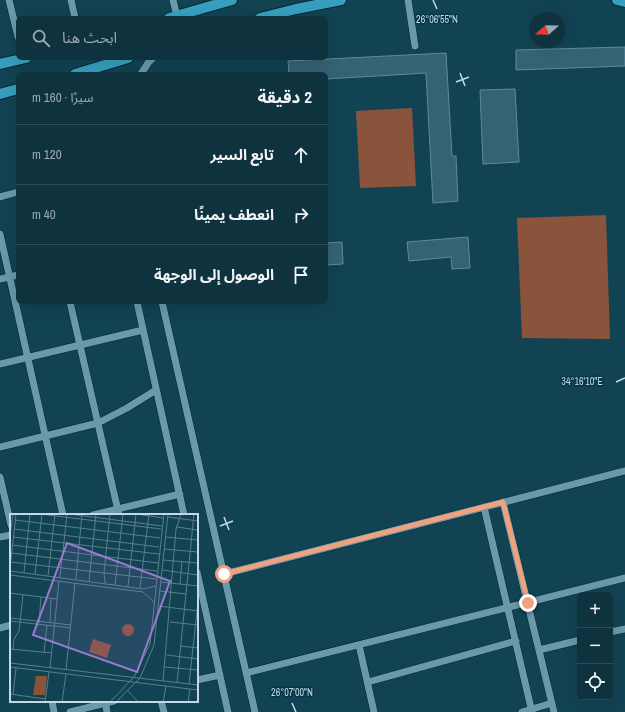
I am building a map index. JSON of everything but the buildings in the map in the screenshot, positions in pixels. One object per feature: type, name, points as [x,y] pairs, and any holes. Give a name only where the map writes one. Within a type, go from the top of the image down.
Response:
[{"type":"main road","points":[[176,16],[232,0]]},
{"type":"main road","points":[[268,16],[341,0]]},
{"type":"main road","points":[[617,0],[625,2]]},
{"type":"main road","points":[[0,64],[16,60]]},
{"type":"main road","points":[[82,72],[121,60]]},
{"type":"main road","points":[[0,94],[16,90]]},
{"type":"street","points":[[9,0],[16,29]]},
{"type":"street","points":[[71,0],[75,16]]},
{"type":"street","points":[[173,0],[173,16]]},
{"type":"street","points":[[408,0],[415,46]]},
{"type":"street","points":[[142,72],[151,60]]},
{"type":"street","points":[[0,197],[16,193]]},
{"type":"street","points":[[0,234],[63,514]]},
{"type":"street","points":[[0,279],[16,276]]},
{"type":"street","points":[[70,304],[118,512]]},
{"type":"street","points":[[137,304],[184,514]]},
{"type":"street","points":[[162,304],[255,712]]},
{"type":"street","points":[[0,364],[143,330]]},
{"type":"street","points":[[0,447],[98,423],[127,408],[156,390]]},
{"type":"street","points":[[224,574],[625,471]]},
{"type":"street","points":[[0,477],[10,521]]},
{"type":"street","points":[[101,514],[118,512],[180,494]]},
{"type":"street","points":[[503,502],[554,712]]},
{"type":"street","points":[[484,507],[532,711]]},
{"type":"street","points":[[0,537],[10,535]]},
{"type":"street","points":[[246,673],[625,578]]},
{"type":"street","points":[[198,580],[228,712]]},
{"type":"street","points":[[0,628],[10,625]]},
{"type":"street","points":[[613,631],[625,629]]},
{"type":"street","points":[[539,650],[577,641]]},
{"type":"street","points":[[368,682],[516,642]]},
{"type":"street","points":[[359,645],[374,712]]},
{"type":"street","points":[[198,680],[220,675]]},
{"type":"street","points":[[52,702],[54,712]]},
{"type":"street","points":[[70,712],[105,702],[107,712]]},
{"type":"street","points":[[162,702],[164,712]]},
{"type":"street","points":[[522,712],[532,711],[552,704]]},
{"type":"shaded area","points":[[412,108],[416,186],[360,188],[356,111]]},
{"type":"shaded area","points":[[606,215],[610,339],[522,338],[517,218]]},
{"type":"route","points":[[224,574],[503,502],[528,603]]}]
